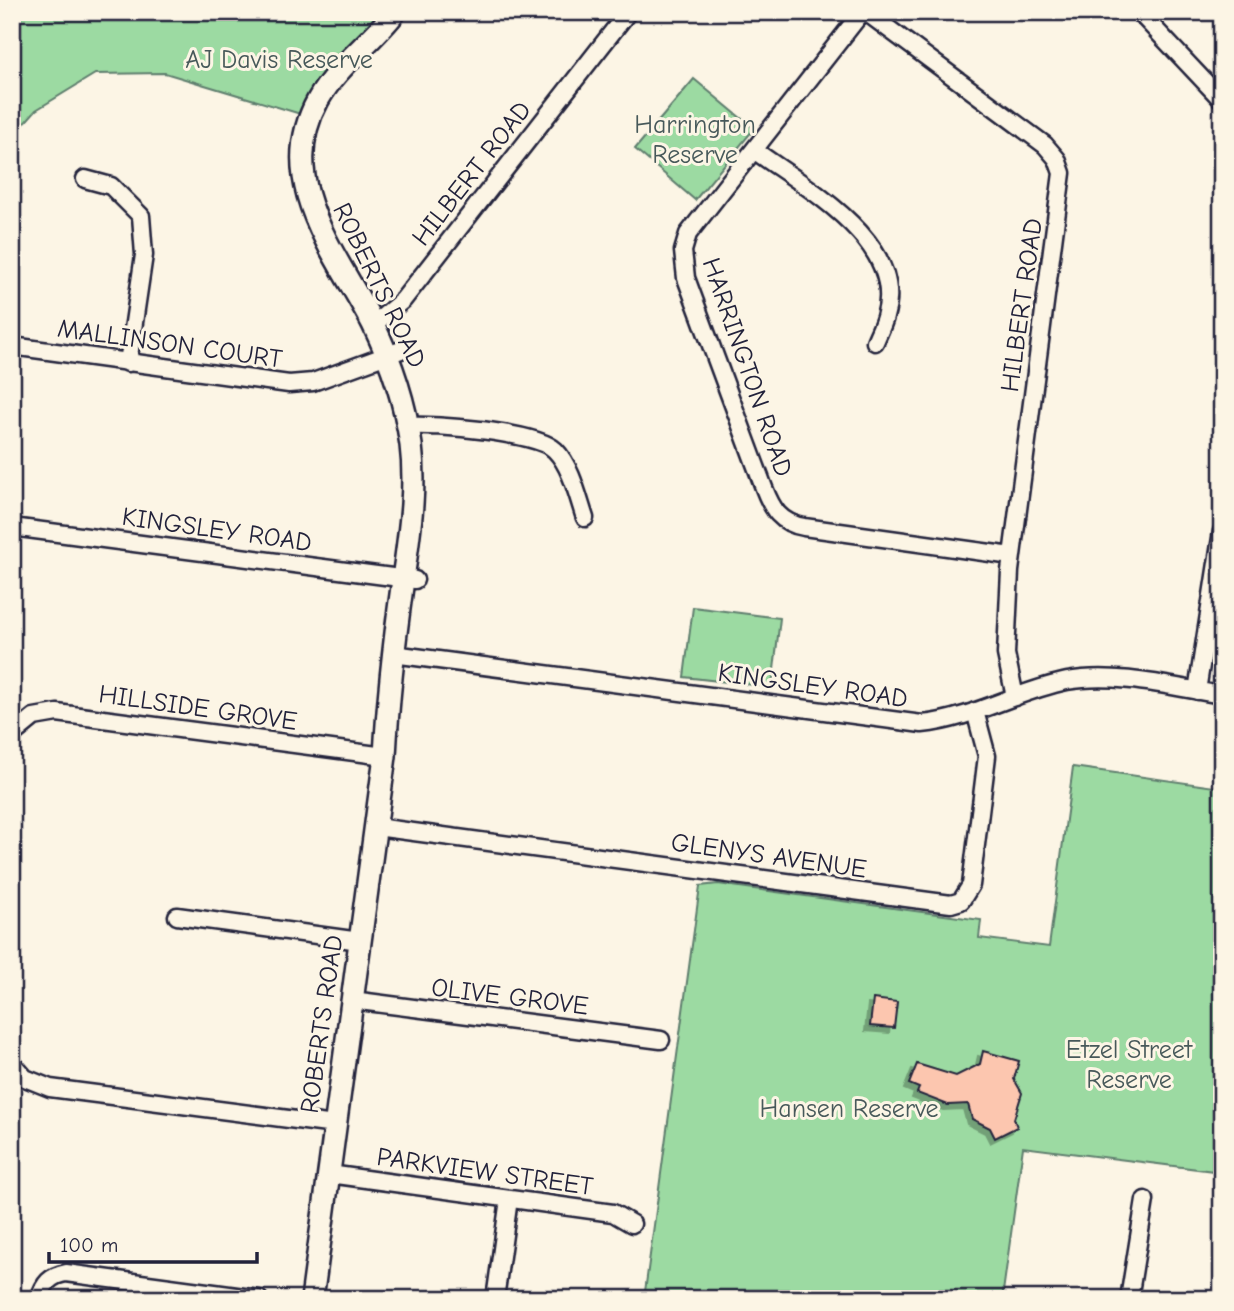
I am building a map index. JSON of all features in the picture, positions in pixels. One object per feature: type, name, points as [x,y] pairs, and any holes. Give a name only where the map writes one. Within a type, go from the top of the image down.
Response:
[{"type":"street","name":"ROBERTS ROAD","points":[[312,1299],[409,579],[415,425],[399,386],[394,352],[379,322],[313,215],[302,179],[301,156],[307,125],[320,97],[356,52],[380,31],[394,12]]},
{"type":"street","name":"HILBERT ROAD","points":[[379,322],[403,300],[628,12]]},
{"type":"street","name":"HILBERT ROAD","points":[[864,12],[1045,145],[1057,159],[1062,173],[1012,556],[1006,654],[1015,697]]},
{"type":"street","name":"HARRINGTON ROAD","points":[[864,12],[688,234],[683,261],[771,506],[785,521],[804,527],[1012,556]]},
{"type":"street","points":[[1139,12],[1222,100]]},
{"type":"street","points":[[754,150],[849,221],[880,258],[888,299],[886,317],[874,342]]},
{"type":"street","points":[[85,179],[111,186],[141,216],[144,255],[128,363]]},
{"type":"street","name":"MALLINSON COURT","points":[[12,346],[289,384],[313,382],[394,352]]},
{"type":"street","points":[[415,425],[527,437],[545,443],[563,461],[585,518]]},
{"type":"street","name":"KINGSLEY ROAD","points":[[12,527],[409,579]]},
{"type":"street","points":[[1197,691],[1222,531]]},
{"type":"street","name":"KINGSLEY ROAD","points":[[399,655],[922,724],[940,722],[1057,683],[1093,678],[1222,695]]},
{"type":"street","name":"GLENYS AVENUE","points":[[376,827],[951,904],[967,895],[973,872],[987,756],[975,711]]},
{"type":"street","name":"HILLSIDE GROVE","points":[[12,735],[34,717],[57,713],[385,756]]},
{"type":"street","points":[[177,916],[360,941]]},
{"type":"street","name":"OLIVE GROVE","points":[[352,1000],[661,1040]]},
{"type":"street","points":[[12,1063],[25,1078],[41,1086],[335,1125]]},
{"type":"street","name":"PARKVIEW STREET","points":[[329,1174],[613,1213],[632,1224]]},
{"type":"street","points":[[495,1299],[509,1199]]},
{"type":"street","points":[[1129,1299],[1145,1200]]},
{"type":"street","points":[[39,1299],[43,1286],[53,1275],[66,1273],[259,1299]]},
{"type":"green space","name":"AJ Davis Reserve","points":[[12,12],[378,12],[317,90],[304,115],[165,73],[95,74],[36,110],[12,137]]},
{"type":"green space","name":"Harrington Reserve","points":[[694,79],[754,129],[695,200],[635,149]]},
{"type":"green space","points":[[693,607],[780,618],[772,687],[684,677]]},
{"type":"green space","name":"Hansen Reserve","points":[[1073,767],[1222,788],[1222,1172],[1023,1147],[1002,1299],[644,1299],[700,886],[718,884],[981,920],[979,938],[1049,947]]},
{"type":"building","points":[[873,999],[897,1002],[894,1028],[870,1026]]},
{"type":"building","points":[[983,1051],[1019,1061],[1014,1079],[1022,1093],[1014,1119],[1017,1127],[995,1138],[990,1128],[972,1119],[968,1104],[948,1105],[917,1093],[919,1088],[909,1084],[917,1064],[956,1076],[980,1064]]},
{"type":"park label","name":"Etzel Street Reserve","points":[[1129,1064]]}]
